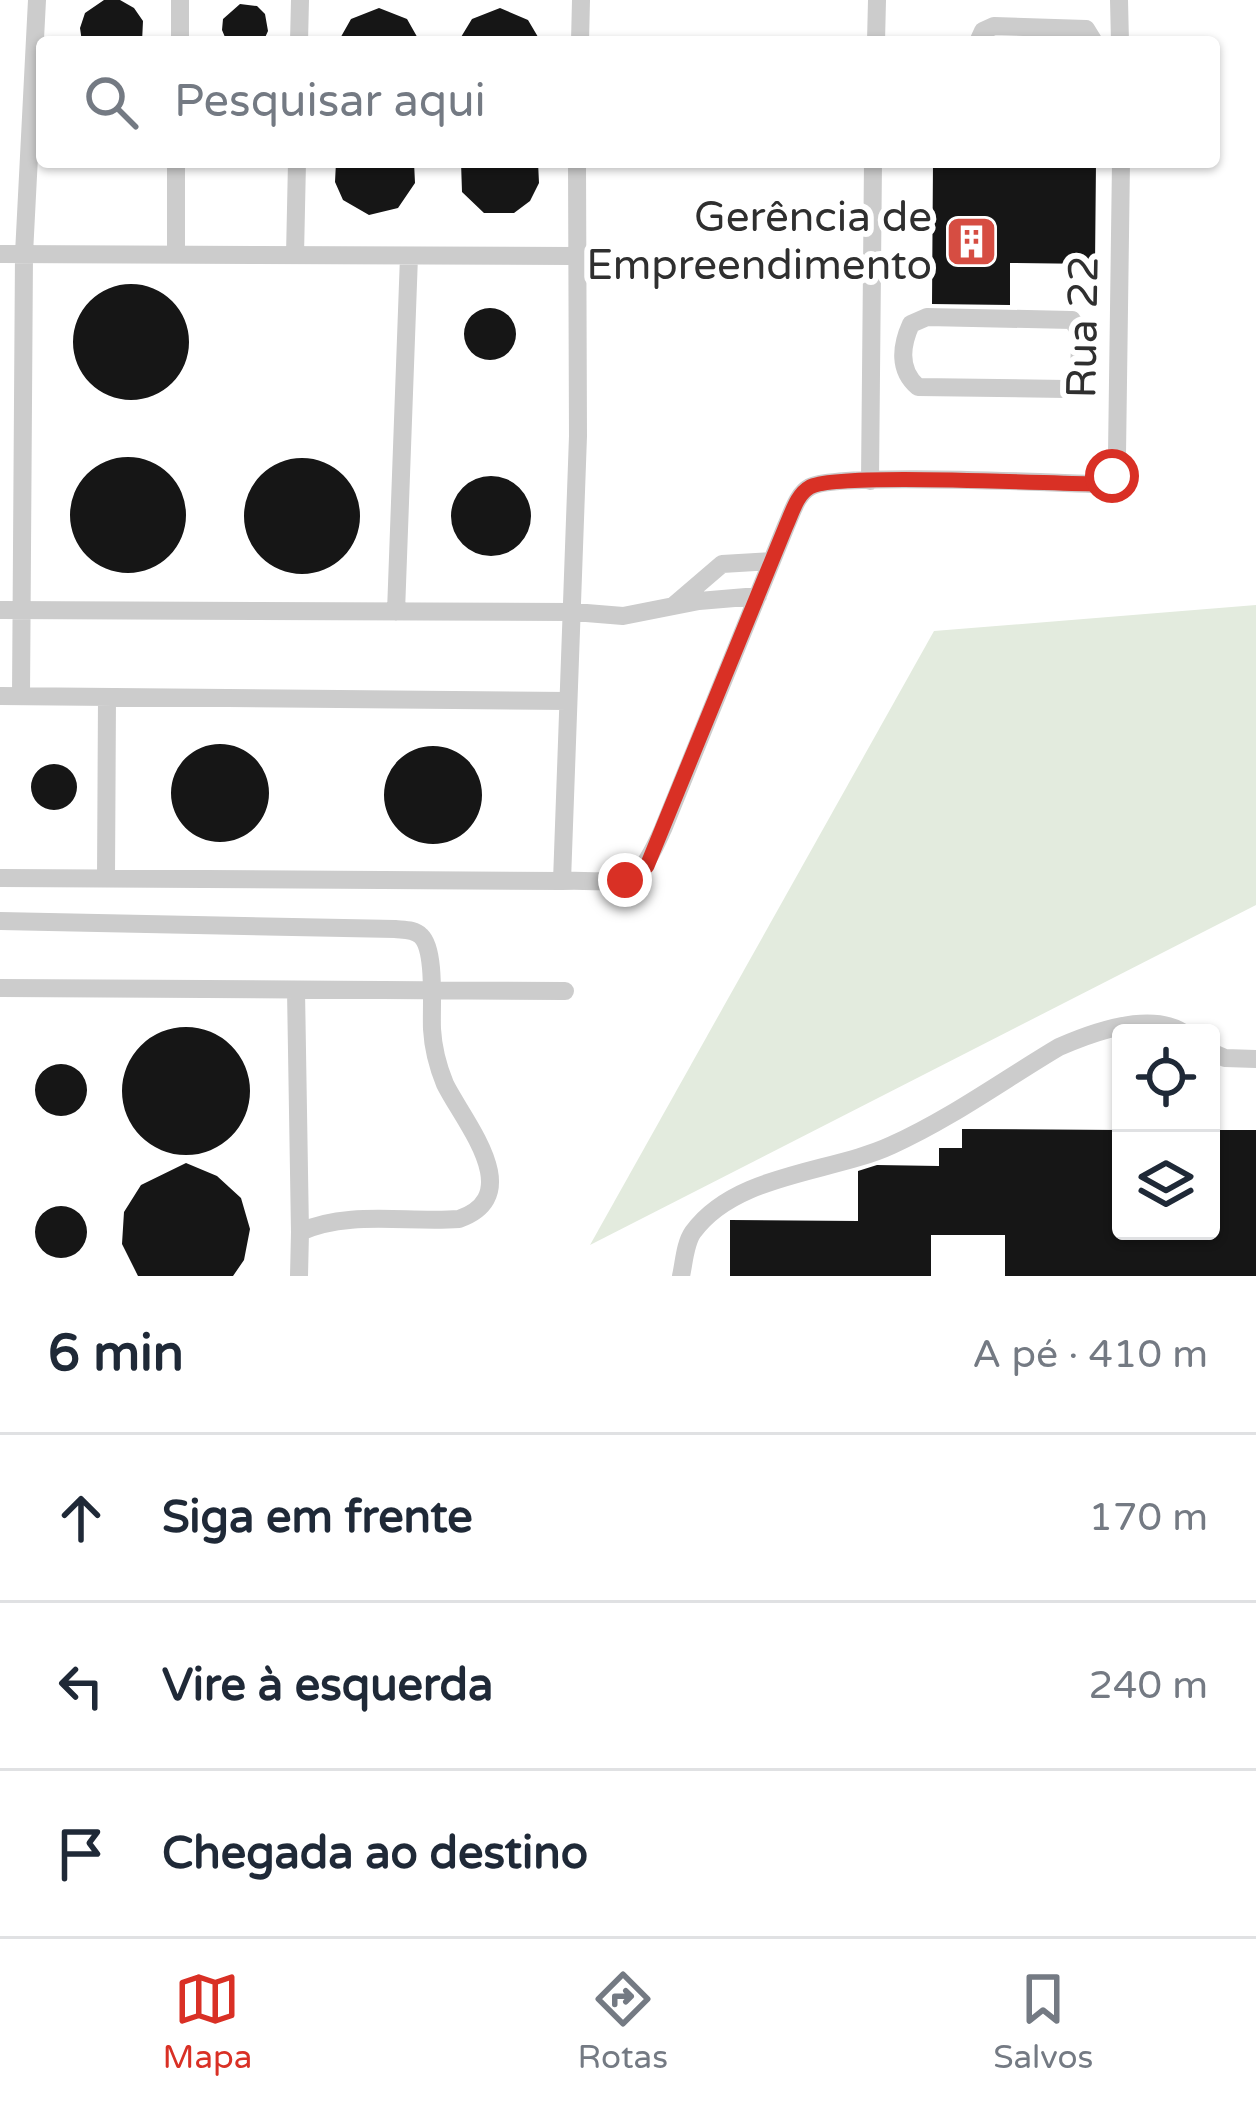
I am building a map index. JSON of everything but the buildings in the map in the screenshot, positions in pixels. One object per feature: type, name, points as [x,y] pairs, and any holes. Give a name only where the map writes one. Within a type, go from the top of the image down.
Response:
[{"type":"lane","points":[[22,696],[24,254],[37,0]]},
{"type":"lane","points":[[180,0],[180,36]]},
{"type":"lane","points":[[299,36],[300,0]]},
{"type":"lane","points":[[580,36],[581,0]]},
{"type":"lane","points":[[876,36],[877,0]]},
{"type":"lane","points":[[1118,0],[1120,36]]},
{"type":"lane","points":[[981,36],[994,26],[1072,26],[1086,29],[1090,36]]},
{"type":"lane","points":[[176,168],[176,254]]},
{"type":"lane","points":[[295,254],[297,168]]},
{"type":"lane","points":[[562,881],[578,436],[577,168]]},
{"type":"lane","points":[[0,878],[562,881],[625,880],[645,870],[805,491],[818,484],[870,481],[873,168]]},
{"type":"lane","name":"Rua 22","points":[[870,481],[1098,484],[1112,476],[1117,454],[1121,168]]},
{"type":"lane","points":[[0,254],[576,256]]},
{"type":"lane","points":[[396,612],[409,256]]},
{"type":"lane","points":[[927,317],[1062,317],[1076,322],[1082,334],[1079,375],[1076,385],[1066,389],[923,388],[910,380],[901,354],[911,324],[927,317]]},
{"type":"lane","points":[[872,354],[901,354]]},
{"type":"lane","points":[[673,606],[722,564],[772,561]]},
{"type":"lane","points":[[0,610],[623,616],[758,596]]},
{"type":"lane","points":[[0,696],[568,701]]},
{"type":"lane","points":[[106,697],[106,878]]},
{"type":"lane","points":[[0,921],[406,930],[418,934],[428,947],[433,1037],[443,1079],[489,1168],[485,1199],[476,1211],[459,1219],[340,1220],[300,1232]]},
{"type":"lane","points":[[0,988],[565,991]]},
{"type":"lane","points":[[296,990],[299,1276]]},
{"type":"lane","points":[[682,1276],[690,1234],[722,1206],[804,1169],[856,1159],[894,1144],[1059,1047],[1112,1031]]},
{"type":"lane","points":[[1220,1055],[1256,1059]]},
{"type":"shaded area","points":[[1256,605],[1256,905],[590,1245],[934,631]]},
{"type":"place","name":"Gerência de Empreendimento","points":[[971,241]]},
{"type":"route","points":[[625,880],[647,866],[786,526],[805,491],[818,484],[870,481],[1098,484],[1112,476]]}]
